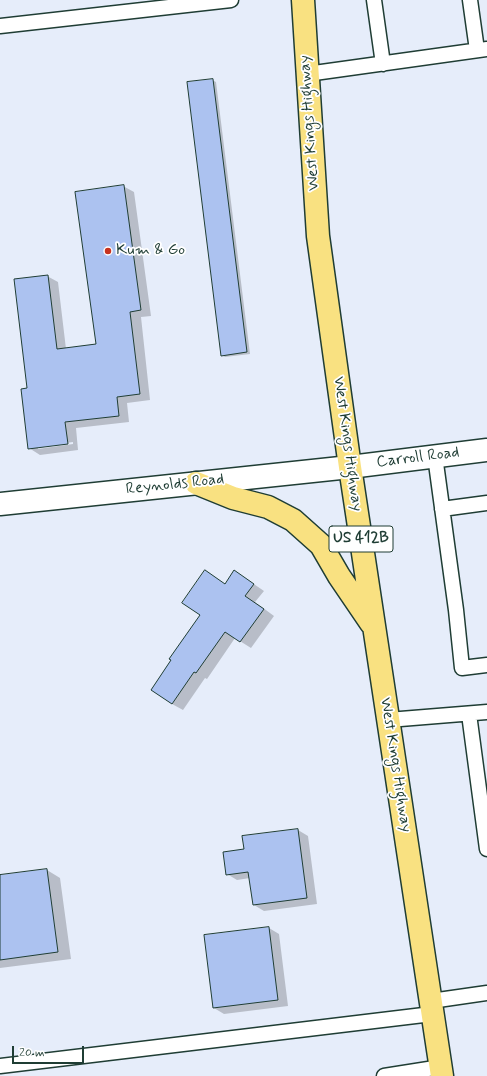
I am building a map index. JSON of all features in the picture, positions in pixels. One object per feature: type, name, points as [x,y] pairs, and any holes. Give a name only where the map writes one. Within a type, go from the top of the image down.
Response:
[{"type":"main road","name":"West Kings Highway","points":[[302,0],[318,236],[350,467],[441,1071]]},
{"type":"main road","points":[[196,483],[233,498],[268,507],[293,520],[321,545],[339,576],[374,628]]},
{"type":"street","name":"Carroll Road","points":[[350,467],[487,450]]},
{"type":"street","name":"Reynolds Road","points":[[0,504],[350,467]]},
{"type":"lane","points":[[0,26],[231,0]]},
{"type":"lane","points":[[374,0],[383,64]]},
{"type":"lane","points":[[307,74],[482,49],[470,0]]},
{"type":"lane","points":[[435,456],[456,610],[462,668],[487,665]]},
{"type":"lane","points":[[442,509],[487,502]]},
{"type":"lane","points":[[388,720],[487,712]]},
{"type":"lane","points":[[469,714],[487,849]]},
{"type":"lane","points":[[0,1066],[431,1007],[487,993]]},
{"type":"lane","points":[[384,1076],[441,1071]]},
{"type":"building","name":"Kum & Go","points":[[213,79],[247,352],[221,356],[187,82]]},
{"type":"building","points":[[124,185],[141,310],[130,312],[140,394],[117,397],[119,416],[65,422],[68,444],[28,449],[21,389],[27,388],[14,279],[48,275],[57,349],[96,344],[75,192]]},
{"type":"building","points":[[205,570],[225,584],[234,570],[254,584],[245,596],[264,609],[240,642],[225,632],[196,673],[194,672],[172,704],[151,690],[171,660],[169,659],[200,615],[182,603]]},
{"type":"building","points":[[298,829],[307,898],[253,905],[248,872],[226,875],[223,852],[244,849],[242,836]]},
{"type":"building","points":[[47,869],[58,952],[0,960],[0,875]]},
{"type":"building","points":[[269,927],[278,1000],[213,1008],[204,935]]},
{"type":"place","name":"Kum & Go","points":[[108,251]]}]
